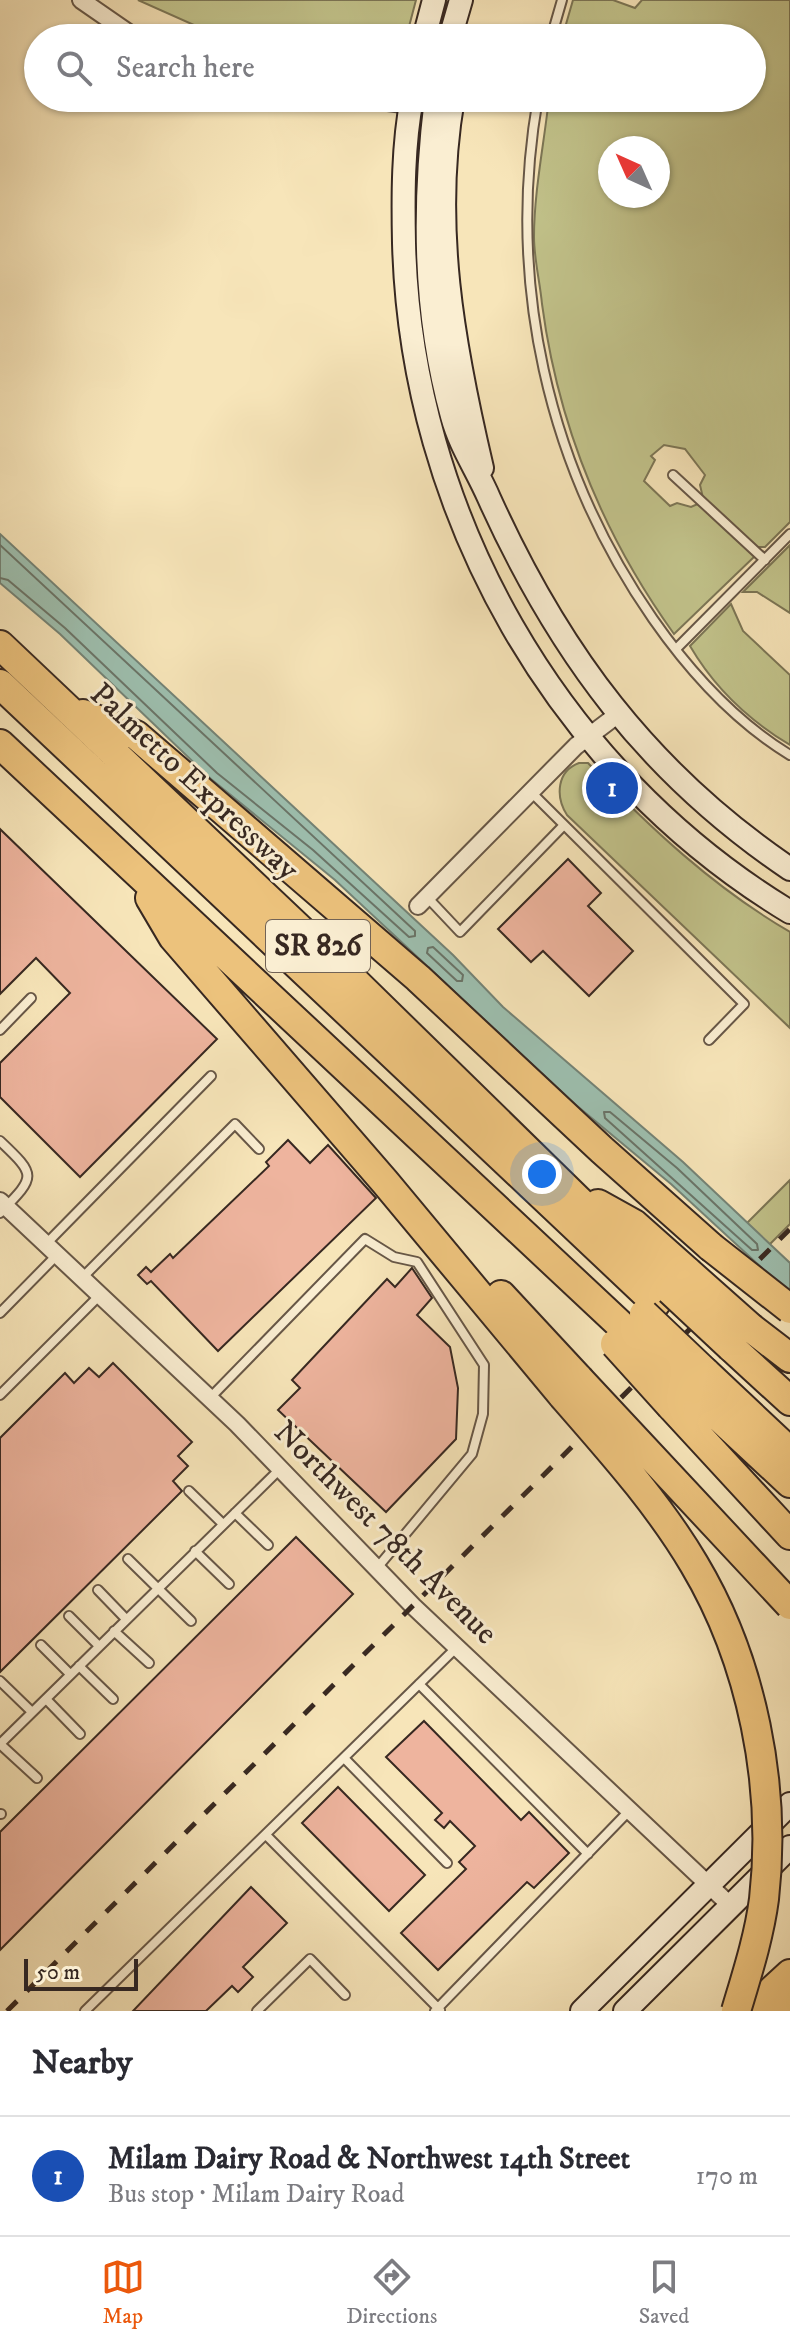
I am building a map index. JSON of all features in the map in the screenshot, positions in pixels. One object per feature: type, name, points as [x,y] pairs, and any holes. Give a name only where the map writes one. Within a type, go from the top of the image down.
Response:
[{"type":"highway","name":"Palmetto Expressway","points":[[0,645],[566,1186],[650,1309],[711,1367],[790,1483]]},
{"type":"highway","points":[[0,684],[711,1367],[790,1452]]},
{"type":"highway","points":[[0,707],[650,1309]]},
{"type":"highway","points":[[67,708],[136,735],[418,978],[711,1247],[790,1309]]},
{"type":"highway","name":"SR 826","points":[[0,744],[600,1305],[650,1309]]},
{"type":"highway","points":[[135,871],[173,937],[385,1182],[469,1260],[571,1387],[695,1564],[722,1620],[742,1676],[765,1782],[768,1840],[763,1901],[752,1960],[736,2011]]},
{"type":"highway","points":[[711,1367],[790,1358]]},
{"type":"highway","name":"Palmetto Expressway","points":[[711,1367],[790,1401]]},
{"type":"highway","points":[[711,1367],[790,1429]]},
{"type":"highway","points":[[711,1367],[790,1535]]},
{"type":"highway","points":[[571,1387],[790,1605]]},
{"type":"highway","points":[[750,2011],[790,1974]]},
{"type":"highway","points":[[781,2011],[790,2004]]},
{"type":"main road","points":[[428,24],[434,0]]},
{"type":"main road","points":[[454,24],[461,0]]},
{"type":"main road","points":[[469,24],[476,0]]},
{"type":"main road","points":[[410,112],[404,213],[405,267],[414,349],[432,433],[458,513],[492,590],[534,663],[588,737],[624,779],[702,850],[790,912]]},
{"type":"main road","points":[[440,112],[427,211],[432,312],[444,387],[459,442],[535,594],[617,715],[705,805],[790,869]]},
{"type":"main road","points":[[582,2011],[790,1804]]},
{"type":"main road","points":[[625,2011],[790,1847]]},
{"type":"street","points":[[81,0],[116,24]]},
{"type":"street","points":[[422,902],[588,737],[617,715]]},
{"type":"street","name":"Northwest 78th Avenue","points":[[2,1207],[210,1398],[457,1647],[731,1906]]},
{"type":"lane","points":[[555,24],[562,0]]},
{"type":"lane","points":[[536,112],[529,169],[527,248],[534,325],[549,397],[568,456],[603,537],[638,597],[676,649],[728,707],[790,755]]},
{"type":"lane","points":[[673,475],[765,560]]},
{"type":"lane","points":[[676,649],[790,534]]},
{"type":"lane","points":[[531,792],[744,1004],[709,1040]]},
{"type":"lane","points":[[422,902],[460,932],[564,825]]},
{"type":"lane","points":[[0,1030],[31,998]]},
{"type":"lane","points":[[0,1313],[51,1250],[211,1076]]},
{"type":"lane","points":[[82,1279],[235,1124],[259,1149]]},
{"type":"lane","points":[[0,1141],[28,1168],[29,1175],[2,1207]]},
{"type":"lane","points":[[210,1398],[365,1239],[394,1257],[417,1262],[484,1365],[483,1414],[472,1454],[377,1568]]},
{"type":"lane","points":[[0,1395],[99,1296]]},
{"type":"lane","points":[[37,1778],[0,1744],[281,1468]]},
{"type":"lane","points":[[189,1491],[223,1524]]},
{"type":"lane","points":[[235,1513],[268,1545]]},
{"type":"lane","points":[[195,1551],[229,1584]]},
{"type":"lane","points":[[128,1559],[191,1621]]},
{"type":"lane","points":[[98,1590],[126,1619]]},
{"type":"lane","points":[[69,1616],[99,1646]]},
{"type":"lane","points":[[114,1631],[149,1663]]},
{"type":"lane","points":[[41,1645],[70,1674]]},
{"type":"lane","points":[[85,2011],[457,1647]]},
{"type":"lane","points":[[79,1666],[113,1699]]},
{"type":"lane","points":[[0,1681],[32,1712]]},
{"type":"lane","points":[[419,1684],[588,1854]]},
{"type":"lane","points":[[46,1699],[80,1734]]},
{"type":"lane","points":[[344,1758],[447,1863]]},
{"type":"lane","points":[[266,1835],[438,2010],[631,1810]]},
{"type":"lane","points":[[257,2011],[310,1959],[345,1995]]},
{"type":"green space","points":[[138,0],[416,0],[410,24],[192,24]]},
{"type":"green space","points":[[573,0],[613,0],[635,8],[642,0],[790,0],[790,522],[765,547],[757,547],[703,498],[700,485],[705,475],[685,449],[664,445],[651,456],[655,460],[644,481],[670,506],[677,503],[691,507],[700,503],[756,555],[674,634],[626,558],[605,518],[572,435],[549,349],[535,254],[534,220],[547,112],[766,112],[766,24],[566,24]]},
{"type":"green space","points":[[790,545],[790,613],[757,592],[743,592]]},
{"type":"green space","points":[[731,604],[743,631],[790,675],[790,745],[734,702],[690,646]]},
{"type":"green space","points":[[579,763],[588,763],[658,833],[708,876],[790,932],[790,1028],[567,815],[561,800],[560,785],[566,772]]},
{"type":"green space","points":[[790,1180],[790,1224],[769,1245],[747,1223]]},
{"type":"water","points":[[0,534],[453,955],[503,1007],[683,1162],[790,1263],[790,1294],[671,1184],[576,1105],[335,880],[211,779],[60,634],[0,583]]},
{"type":"building","points":[[0,829],[217,1039],[80,1177],[0,1097],[0,1063],[70,993],[36,958],[0,994]]},
{"type":"building","points":[[568,859],[601,893],[588,906],[633,951],[589,996],[543,951],[531,962],[498,929]]},
{"type":"building","points":[[288,1140],[310,1163],[328,1145],[376,1198],[218,1351],[151,1281],[147,1284],[138,1275],[146,1267],[151,1272],[170,1254],[173,1258],[269,1166],[266,1162]]},
{"type":"building","points":[[412,1268],[432,1298],[417,1315],[450,1347],[458,1388],[456,1439],[386,1512],[278,1410],[300,1388],[292,1380],[387,1279],[395,1287]]},
{"type":"building","points":[[113,1363],[192,1442],[178,1456],[188,1466],[173,1481],[182,1491],[0,1672],[0,1438],[65,1373],[74,1383],[89,1368],[99,1377]]},
{"type":"building","points":[[296,1537],[353,1594],[0,1950],[0,1832]]},
{"type":"building","points":[[424,1721],[521,1820],[529,1812],[569,1853],[534,1888],[527,1882],[438,1970],[401,1933],[466,1869],[459,1862],[475,1846],[450,1821],[444,1828],[435,1820],[442,1813],[386,1757]]},
{"type":"building","points":[[338,1787],[425,1875],[389,1911],[302,1823]]},
{"type":"building","points":[[251,1887],[287,1923],[243,1967],[253,1977],[238,1992],[232,1986],[206,2011],[133,2011]]},
{"type":"railway","points":[[7,2011],[790,1229]]},
{"type":"place","name":"Milam Dairy Road & Northwest 14th Street","points":[[612,788]]}]
